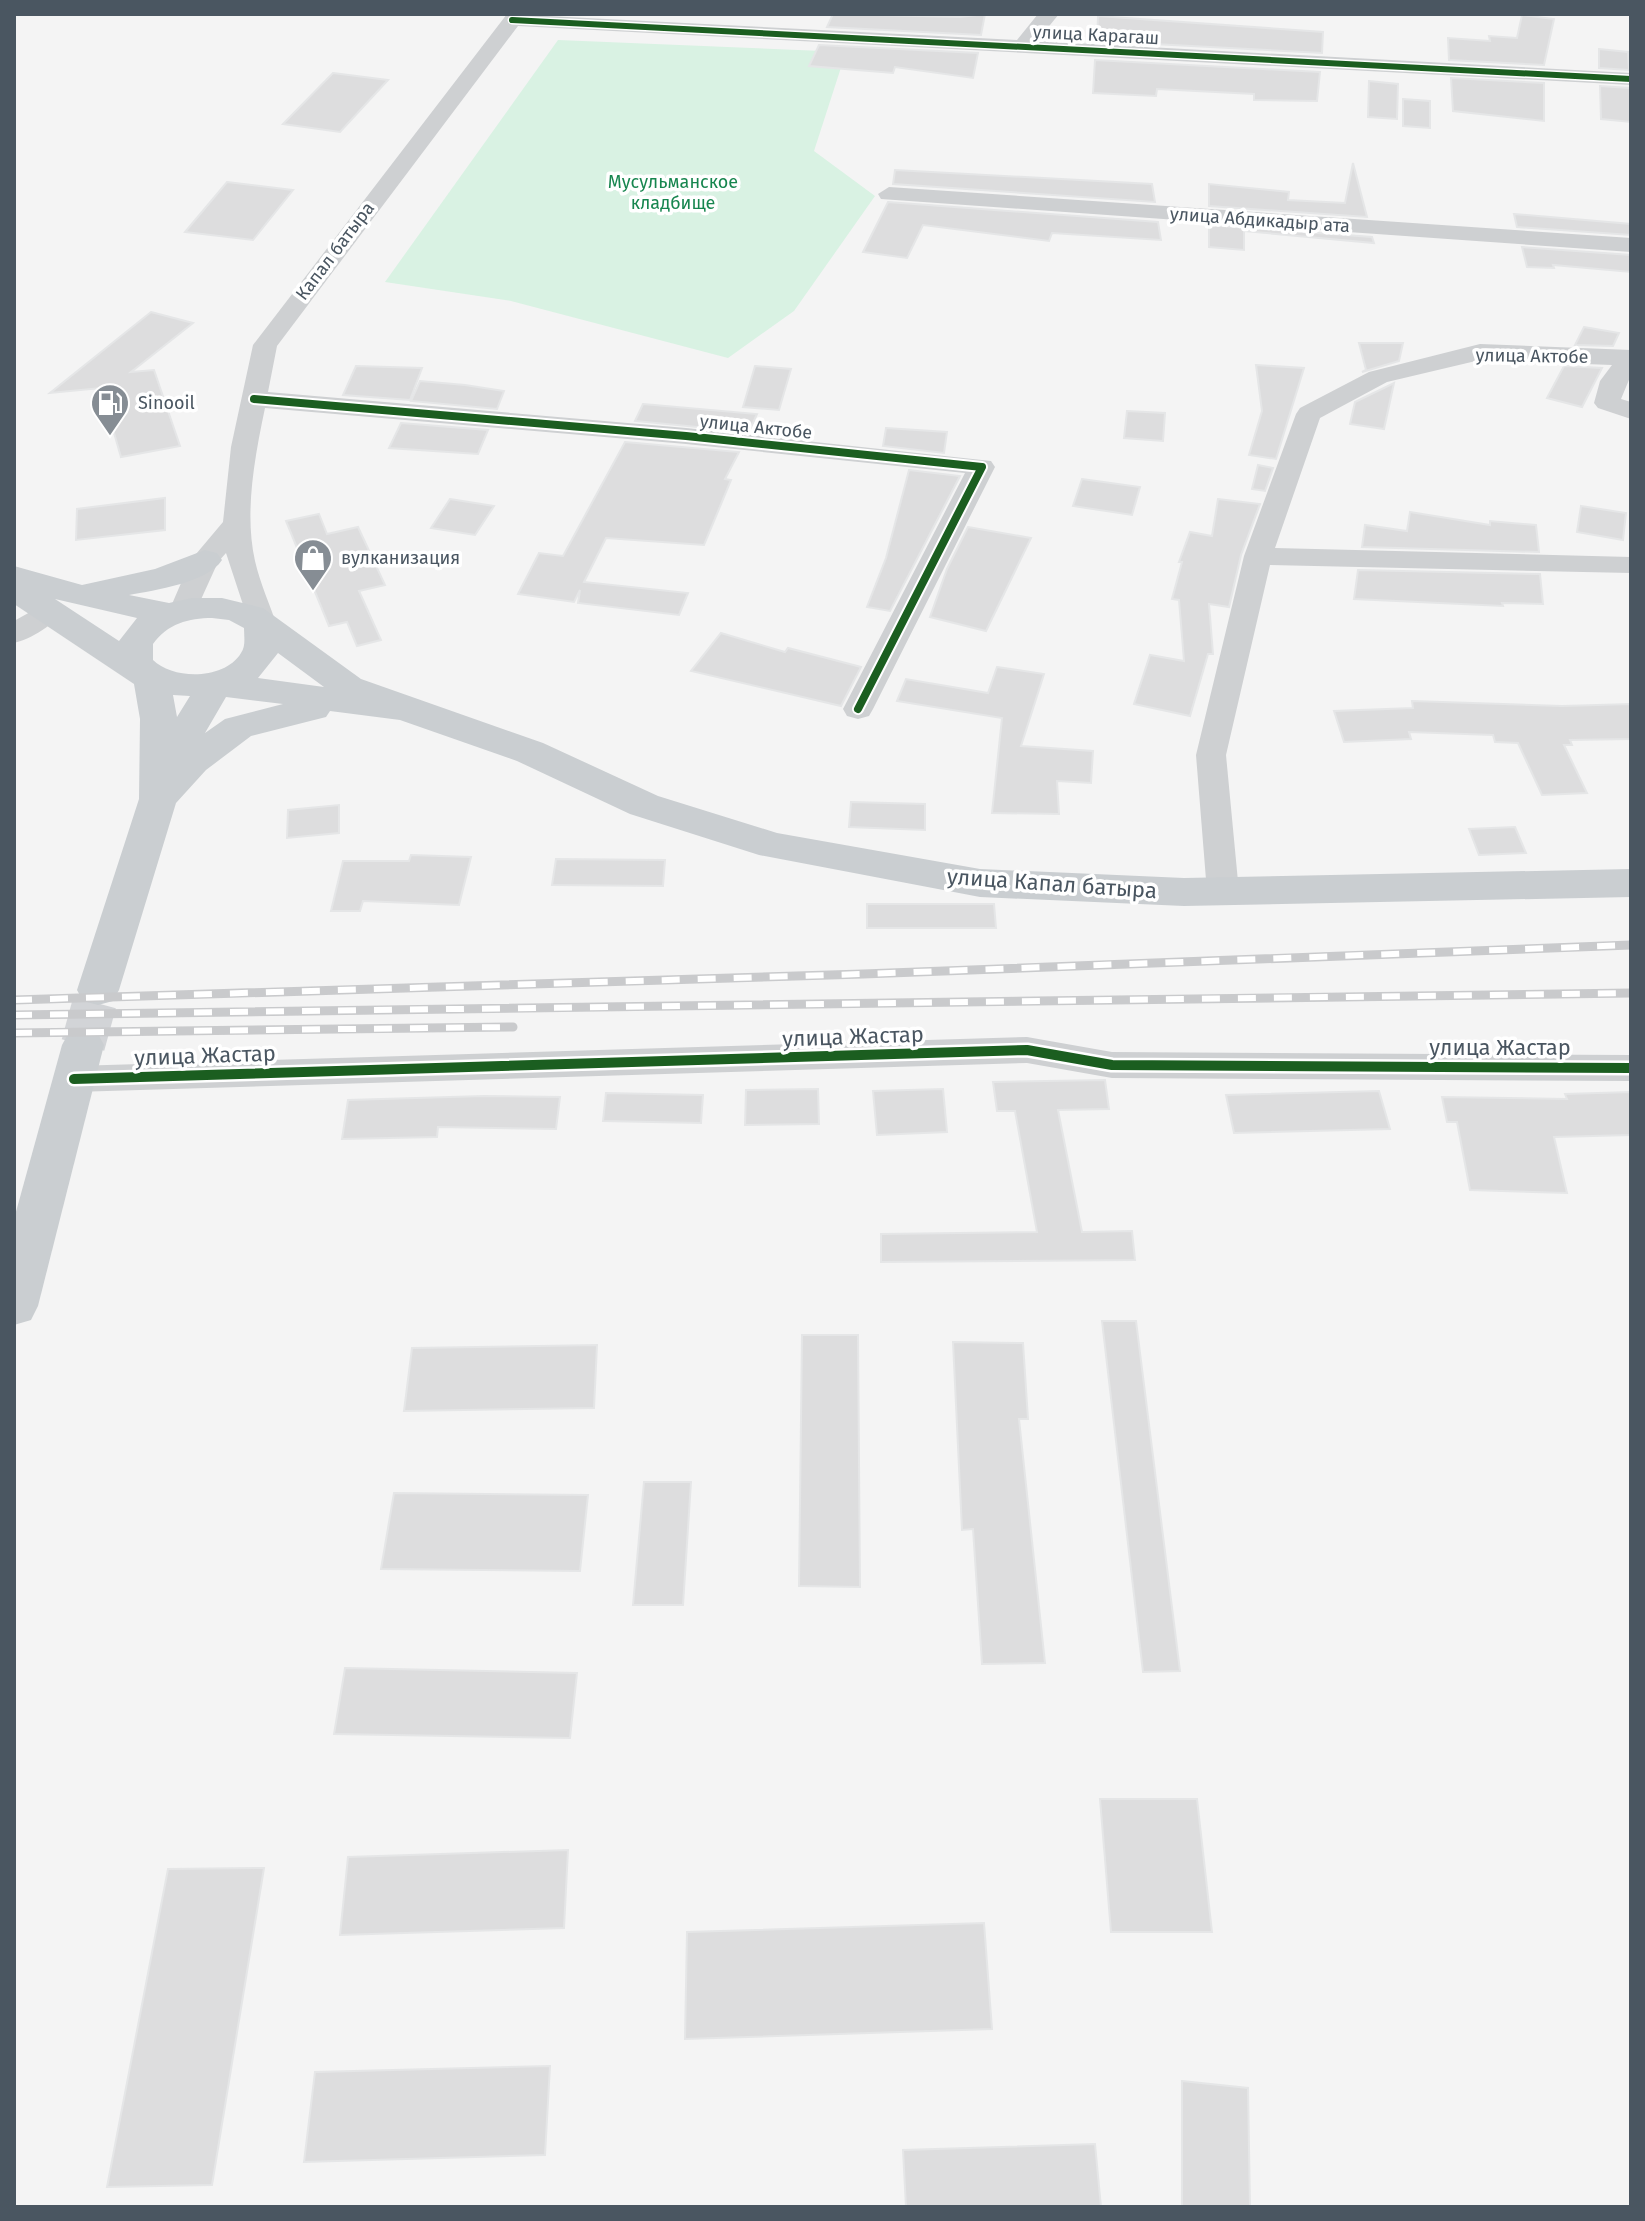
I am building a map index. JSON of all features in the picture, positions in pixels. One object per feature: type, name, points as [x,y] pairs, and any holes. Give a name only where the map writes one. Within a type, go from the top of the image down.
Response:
[{"type":"main road","points":[[63,602],[164,578],[205,560]]},
{"type":"main road","points":[[14,576],[63,602],[158,743]]},
{"type":"main road","points":[[14,589],[63,602],[177,612],[213,606],[234,609],[251,616],[262,626],[266,639],[262,653],[250,666],[215,684],[169,685],[145,675],[82,632]]},
{"type":"main road","points":[[158,799],[159,719],[145,675],[133,659],[134,647],[147,628],[177,612]]},
{"type":"main road","name":"улица Капал батыра","points":[[262,626],[348,687],[530,752],[644,805],[773,846],[980,883],[1223,892],[1631,883]]},
{"type":"main road","points":[[98,990],[158,799],[185,736],[215,684]]},
{"type":"main road","name":"улица Капал батыра","points":[[215,684],[346,704],[405,709]]},
{"type":"main road","points":[[158,799],[193,761],[238,727],[285,713],[346,704]]},
{"type":"main road","points":[[14,1306],[79,1062]]},
{"type":"street","points":[[1022,47],[1049,14]]},
{"type":"street","name":"улица Карагаш","points":[[514,17],[1631,79]]},
{"type":"street","name":"Капал батыра","points":[[262,626],[241,561],[237,523],[244,447],[265,345],[514,17]]},
{"type":"street","name":"улица Абдикадыр ата","points":[[889,194],[1631,245]]},
{"type":"street","name":"улица Актобе","points":[[1223,892],[1211,755],[1258,556],[1309,414],[1378,377],[1480,352],[1630,358]]},
{"type":"street","points":[[1619,407],[1613,381],[1630,358]]},
{"type":"street","name":"улица Актобе","points":[[254,399],[686,436],[982,467],[858,709]]},
{"type":"street","points":[[177,612],[205,560],[237,523]]},
{"type":"street","points":[[1258,556],[1631,565]]},
{"type":"street","points":[[14,634],[63,602]]},
{"type":"street","name":"улица Жастар","points":[[79,1062],[1027,1050],[1112,1065],[1631,1068]]},
{"type":"green space","name":"Мусульманское кладбище","points":[[558,40],[846,52],[814,151],[875,196],[794,311],[728,358],[511,301],[385,282]]},
{"type":"building","points":[[833,14],[960,17],[985,14],[981,35],[827,27]]},
{"type":"building","points":[[1522,15],[1554,19],[1544,65],[1449,60],[1448,38],[1490,41],[1489,36],[1517,38]]},
{"type":"building","points":[[1098,16],[1323,32],[1322,53],[1097,41]]},
{"type":"building","points":[[819,45],[978,53],[973,78],[895,67],[893,73],[809,66]]},
{"type":"building","points":[[1599,49],[1628,52],[1629,70],[1599,68]]},
{"type":"building","points":[[1095,60],[1320,72],[1317,101],[1254,100],[1254,94],[1157,89],[1156,96],[1093,93]]},
{"type":"building","points":[[333,73],[388,80],[340,132],[283,124]]},
{"type":"building","points":[[1451,78],[1544,83],[1544,121],[1453,111]]},
{"type":"building","points":[[1369,81],[1398,84],[1397,119],[1368,117]]},
{"type":"building","points":[[1600,86],[1630,88],[1631,122],[1601,119]]},
{"type":"building","points":[[1403,99],[1430,101],[1430,128],[1403,126]]},
{"type":"building","points":[[1353,163],[1367,217],[1209,206],[1209,184],[1289,192],[1288,200],[1345,203]]},
{"type":"building","points":[[895,170],[1152,184],[1155,202],[893,184]]},
{"type":"building","points":[[227,182],[293,190],[253,240],[185,232]]},
{"type":"building","points":[[888,202],[1158,222],[1161,240],[1052,233],[1049,241],[923,225],[907,258],[863,252]]},
{"type":"building","points":[[1514,214],[1631,224],[1631,235],[1517,227]]},
{"type":"building","points":[[1209,225],[1372,237],[1374,243],[1244,231],[1244,250],[1209,247]]},
{"type":"building","points":[[1522,247],[1631,255],[1631,272],[1553,265],[1554,268],[1527,267]]},
{"type":"building","points":[[151,312],[193,323],[131,372],[154,370],[180,446],[121,457],[101,388],[50,393]]},
{"type":"building","points":[[1584,327],[1619,333],[1613,346],[1575,345]]},
{"type":"building","points":[[1359,343],[1403,343],[1399,361],[1362,372],[1366,370]]},
{"type":"building","points":[[1256,365],[1304,368],[1276,459],[1249,455],[1262,411]]},
{"type":"building","points":[[356,366],[422,368],[410,400],[343,395]]},
{"type":"building","points":[[755,366],[791,369],[779,410],[743,407]]},
{"type":"building","points":[[1564,366],[1602,368],[1582,407],[1547,398]]},
{"type":"building","points":[[420,381],[504,391],[497,409],[411,401]]},
{"type":"building","points":[[1394,383],[1384,429],[1350,424],[1355,402]]},
{"type":"building","points":[[643,404],[757,414],[749,432],[635,421]]},
{"type":"building","points":[[1127,411],[1165,413],[1163,441],[1124,438]]},
{"type":"building","points":[[401,423],[488,430],[478,454],[389,448]]},
{"type":"building","points":[[886,428],[947,432],[944,453],[883,446]]},
{"type":"building","points":[[625,442],[739,452],[725,479],[731,480],[704,545],[606,538],[584,582],[688,593],[679,615],[578,603],[580,590],[574,602],[518,594],[539,553],[563,556]]},
{"type":"building","points":[[1258,465],[1273,468],[1265,491],[1252,489]]},
{"type":"building","points":[[909,470],[960,476],[890,611],[867,607],[886,558]]},
{"type":"building","points":[[1082,479],[1140,487],[1132,515],[1073,506]]},
{"type":"building","points":[[165,498],[165,530],[76,540],[77,509]]},
{"type":"building","points":[[450,499],[494,506],[475,535],[431,528]]},
{"type":"building","points":[[1218,499],[1260,504],[1241,555],[1229,607],[1209,604],[1213,654],[1208,654],[1190,716],[1134,704],[1150,655],[1184,661],[1179,600],[1172,599],[1182,562],[1179,562],[1190,532],[1212,536]]},
{"type":"building","points":[[1581,506],[1626,513],[1623,540],[1577,532]]},
{"type":"building","points":[[1410,512],[1490,525],[1490,521],[1536,525],[1539,552],[1362,547],[1365,525],[1407,531]]},
{"type":"building","points":[[319,514],[327,534],[358,527],[385,585],[359,591],[381,640],[357,646],[347,622],[329,626],[286,521]]},
{"type":"building","points":[[968,527],[1031,538],[986,631],[930,617],[947,569]]},
{"type":"building","points":[[1358,570],[1540,574],[1543,604],[1502,603],[1503,606],[1354,599]]},
{"type":"building","points":[[721,633],[785,652],[788,648],[861,667],[841,706],[691,671]]},
{"type":"building","points":[[997,667],[1044,674],[1021,746],[1093,751],[1091,783],[1057,781],[1059,814],[992,813],[1002,718],[897,701],[906,679],[988,693]]},
{"type":"building","points":[[1412,701],[1562,706],[1631,704],[1631,739],[1570,740],[1572,745],[1564,745],[1587,793],[1542,795],[1518,743],[1495,742],[1493,735],[1409,732],[1411,739],[1344,742],[1334,711],[1413,708]]},
{"type":"building","points":[[851,802],[925,804],[925,830],[849,827]]},
{"type":"building","points":[[339,805],[339,833],[287,838],[288,810]]},
{"type":"building","points":[[1515,827],[1526,853],[1479,855],[1469,829]]},
{"type":"building","points":[[411,855],[471,857],[459,905],[363,901],[360,911],[331,911],[343,861],[409,861]]},
{"type":"building","points":[[556,859],[665,860],[663,886],[552,885]]},
{"type":"building","points":[[867,904],[994,904],[996,928],[867,928]]},
{"type":"building","points":[[1105,1080],[1109,1109],[1058,1110],[1082,1232],[1132,1231],[1135,1260],[881,1262],[881,1234],[1037,1232],[1015,1111],[997,1111],[993,1082]]},
{"type":"building","points":[[818,1089],[819,1124],[745,1125],[746,1090]]},
{"type":"building","points":[[943,1089],[947,1132],[877,1135],[873,1091]]},
{"type":"building","points":[[1379,1091],[1390,1129],[1234,1133],[1226,1095]]},
{"type":"building","points":[[1631,1092],[1631,1135],[1554,1137],[1567,1193],[1470,1190],[1457,1122],[1447,1122],[1442,1097],[1567,1099],[1565,1094]]},
{"type":"building","points":[[606,1093],[703,1095],[701,1123],[603,1121]]},
{"type":"building","points":[[560,1097],[556,1129],[438,1127],[437,1137],[342,1139],[348,1100]]},
{"type":"building","points":[[1102,1321],[1136,1321],[1180,1671],[1143,1672]]},
{"type":"building","points":[[802,1335],[858,1335],[860,1587],[799,1586]]},
{"type":"building","points":[[953,1342],[1023,1343],[1028,1419],[1019,1419],[1045,1663],[982,1664],[973,1529],[962,1530]]},
{"type":"building","points":[[597,1345],[594,1408],[404,1411],[412,1348]]},
{"type":"building","points":[[644,1482],[691,1482],[683,1605],[633,1605]]},
{"type":"building","points":[[394,1493],[588,1495],[580,1571],[381,1569]]},
{"type":"building","points":[[345,1668],[577,1673],[570,1738],[334,1734]]},
{"type":"building","points":[[1100,1799],[1197,1799],[1212,1932],[1111,1932]]},
{"type":"building","points":[[568,1850],[564,1928],[340,1935],[348,1857]]},
{"type":"building","points":[[264,1868],[212,2185],[107,2187],[168,1869]]},
{"type":"building","points":[[984,1923],[992,2029],[685,2039],[687,1932]]},
{"type":"building","points":[[550,2066],[545,2155],[304,2162],[315,2072]]},
{"type":"building","points":[[1182,2081],[1248,2088],[1250,2207],[1182,2207]]},
{"type":"building","points":[[1095,2144],[1101,2207],[906,2207],[903,2150]]},
{"type":"tunnel","points":[[83,1045],[98,990]]},
{"type":"railway","points":[[14,1000],[863,974],[1631,945]]},
{"type":"railway","points":[[14,1015],[1631,993]]},
{"type":"railway","points":[[14,1033],[513,1027]]},
{"type":"cycle path","points":[[512,20],[1631,79]]},
{"type":"cycle path","points":[[254,399],[686,436],[982,467],[858,709]]},
{"type":"cycle path","points":[[74,1079],[1027,1050],[1112,1065],[1631,1068]]},
{"type":"place","name":"Sinooil","points":[[110,437]]},
{"type":"place","name":"вулканизация","points":[[313,592]]}]
